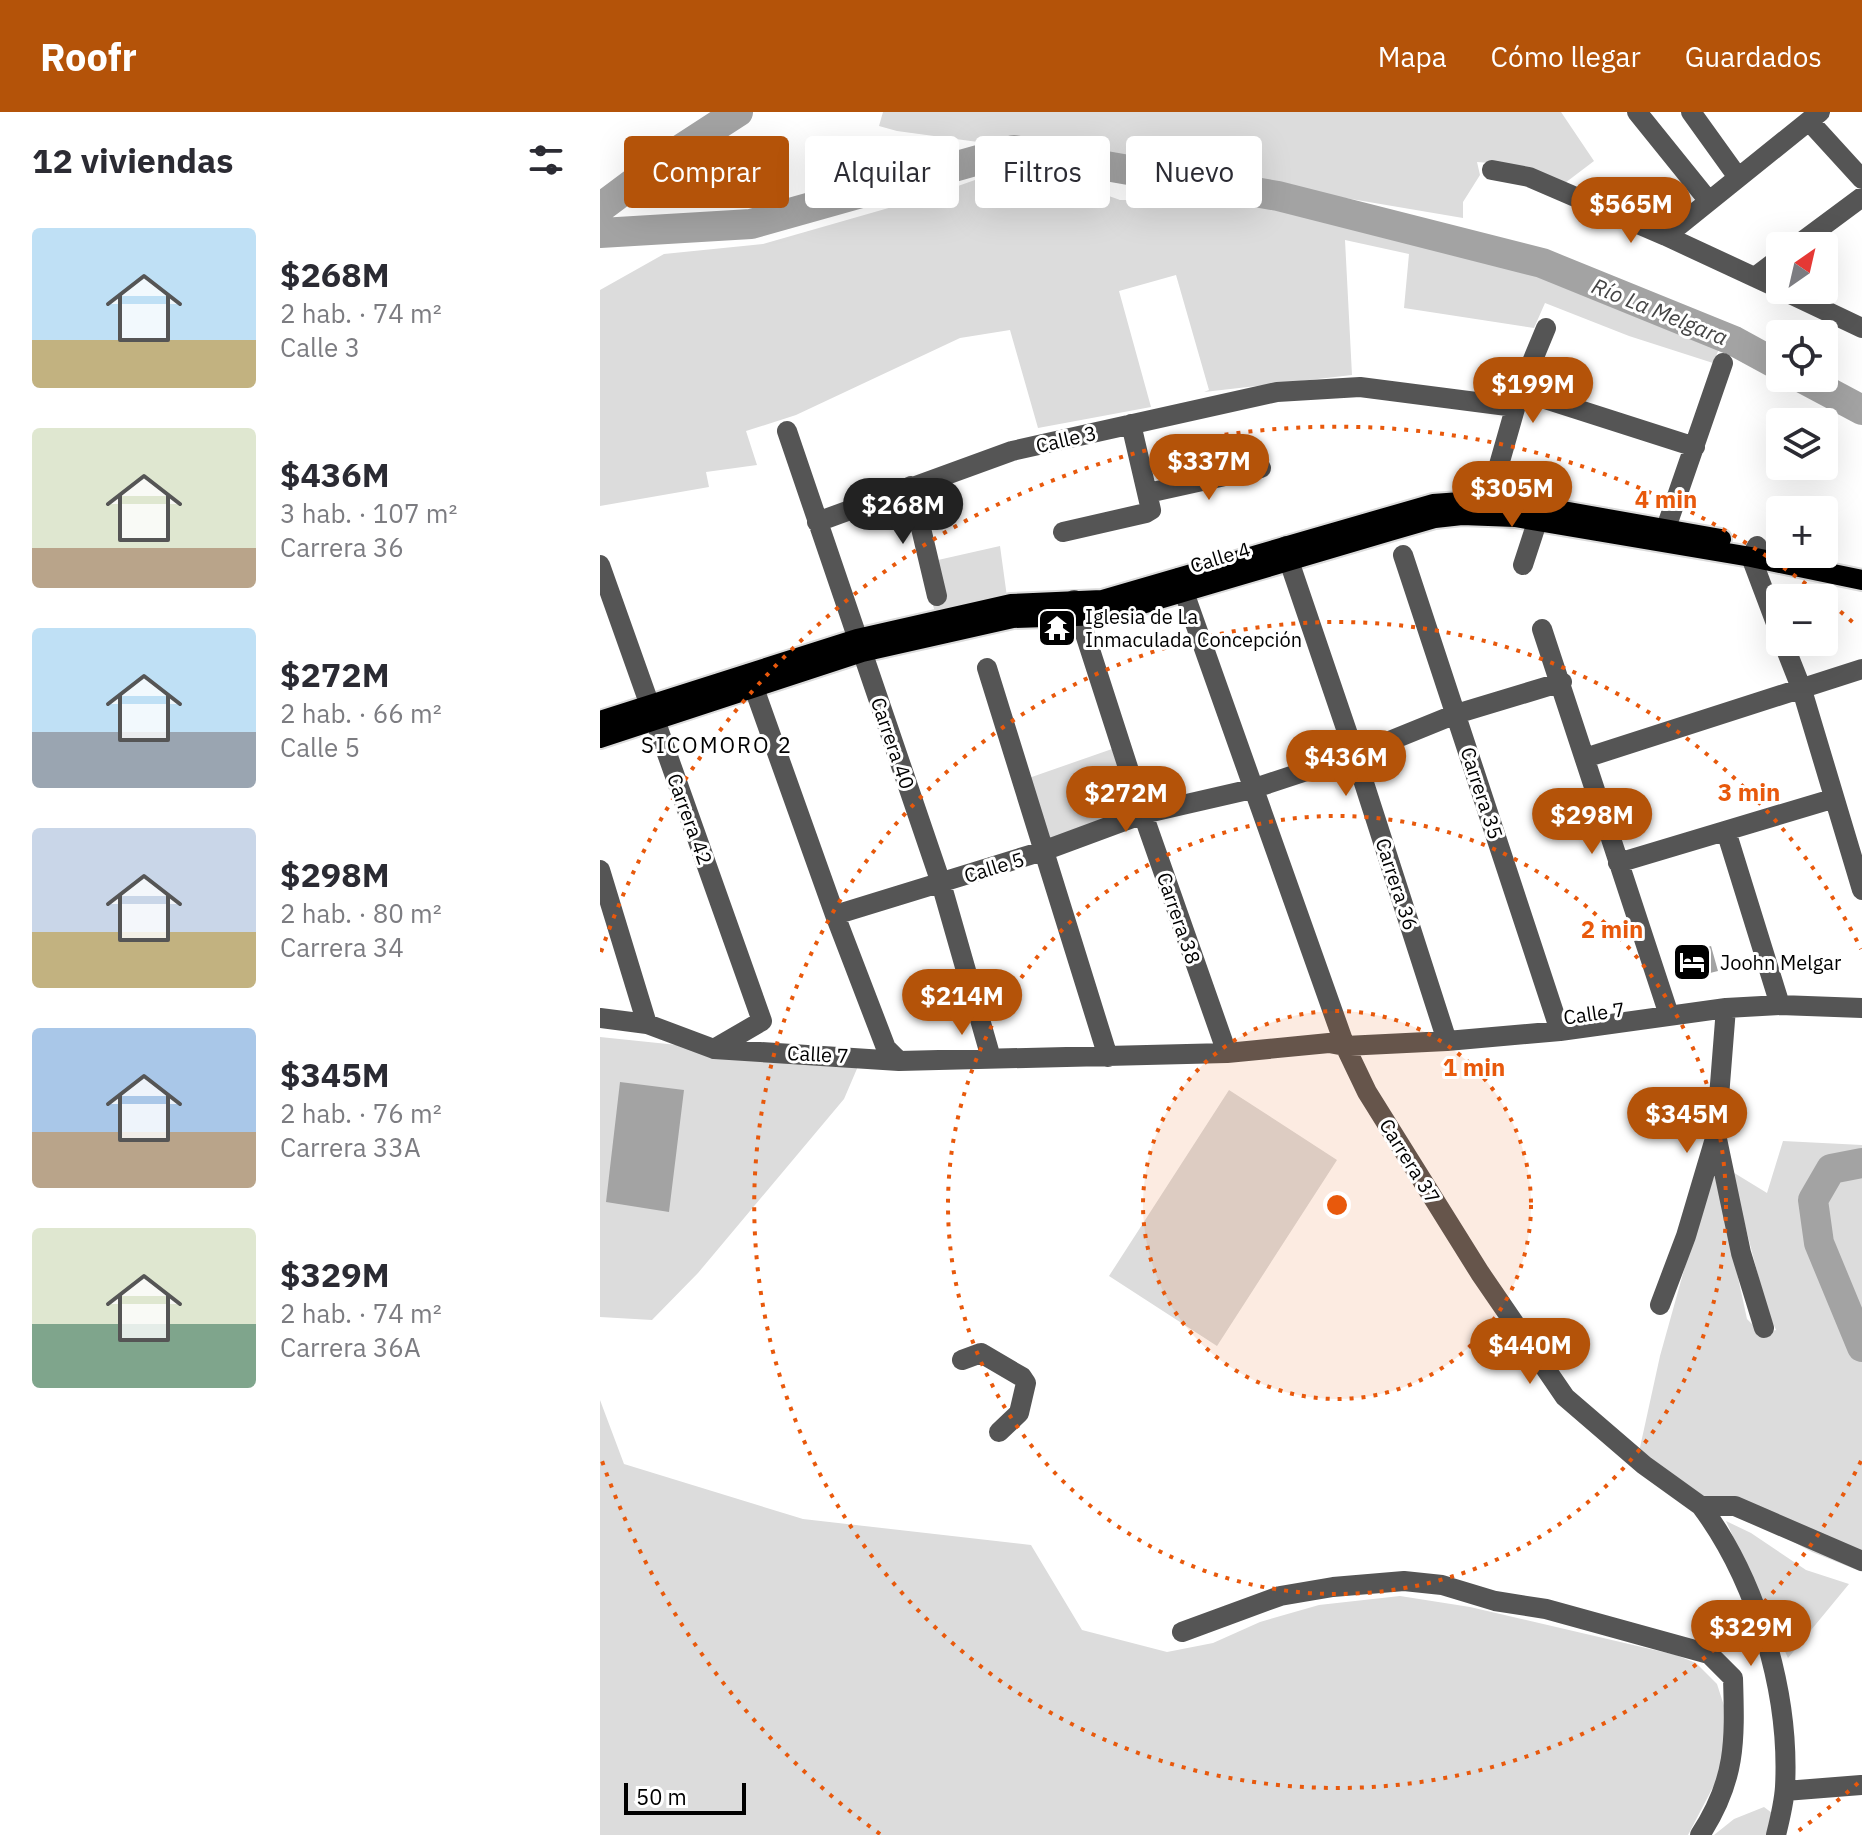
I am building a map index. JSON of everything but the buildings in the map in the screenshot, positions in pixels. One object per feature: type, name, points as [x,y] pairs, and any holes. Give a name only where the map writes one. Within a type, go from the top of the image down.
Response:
[{"type":"main road","name":"Calle 4","points":[[600,738],[652,713],[859,646],[1076,608],[1105,615],[1181,586],[1287,553],[1489,507],[1666,528],[1862,580]]},
{"type":"main road","name":"Calle 4","points":[[1540,514],[1754,552],[1766,551]]},
{"type":"main road","points":[[1838,561],[1862,566]]},
{"type":"main road","name":"Calle 4","points":[[600,721],[652,713]]},
{"type":"street","points":[[1637,112],[1708,200]]},
{"type":"street","points":[[1691,112],[1737,176]]},
{"type":"street","points":[[1666,236],[1814,116],[1862,179]]},
{"type":"street","points":[[1492,170],[1529,177],[1766,282]]},
{"type":"street","points":[[1815,232],[1862,197]]},
{"type":"street","points":[[1755,277],[1766,269]]},
{"type":"street","points":[[1812,304],[1861,326]]},
{"type":"street","points":[[1489,507],[1518,399],[1546,328]]},
{"type":"street","points":[[1666,528],[1723,363]]},
{"type":"street","name":"Calle 3","points":[[817,522],[1012,451],[1277,392],[1360,387],[1474,399],[1518,399],[1695,447]]},
{"type":"street","points":[[1063,532],[1151,510],[1131,424]]},
{"type":"street","name":"Carrera 40","points":[[787,431],[941,883],[991,1058]]},
{"type":"street","points":[[1148,493],[1261,468]]},
{"type":"street","points":[[911,486],[937,596]]},
{"type":"street","points":[[1523,565],[1540,514]]},
{"type":"street","points":[[1754,552],[1766,590]]},
{"type":"street","name":"Carrera 36","points":[[1287,553],[1445,1036]]},
{"type":"street","name":"Carrera 35","points":[[1403,555],[1558,1025]]},
{"type":"street","name":"Carrera 42","points":[[600,567],[762,1021],[714,1049]]},
{"type":"street","name":"Carrera 37","points":[[1181,586],[1338,1042],[1480,1273],[1565,1397],[1644,1465],[1701,1506]]},
{"type":"street","name":"Carrera 38","points":[[1076,608],[1143,814],[1227,1053]]},
{"type":"street","points":[[1542,629],[1562,682],[1667,1009]]},
{"type":"street","points":[[1789,656],[1802,690],[1832,799],[1862,890]]},
{"type":"street","points":[[987,668],[1108,1057]]},
{"type":"street","points":[[1585,758],[1862,669]]},
{"type":"street","points":[[752,681],[886,1048],[899,1061]]},
{"type":"street","name":"Calle 5","points":[[835,915],[1043,851],[1143,814],[1252,789],[1355,755],[1456,714],[1562,682]]},
{"type":"street","points":[[1618,863],[1832,799]]},
{"type":"street","points":[[1726,831],[1778,999]]},
{"type":"street","points":[[600,870],[647,1024]]},
{"type":"street","name":"Calle 7","points":[[600,1018],[647,1024],[714,1049],[899,1061],[1227,1053],[1445,1036],[1558,1025],[1667,1009],[1724,995],[1862,1008]]},
{"type":"street","name":"Calle 7","points":[[1667,1009],[1726,1008],[1778,999],[1862,997]]},
{"type":"street","points":[[1660,1305],[1686,1236],[1716,1135],[1726,1008]]},
{"type":"street","points":[[1716,1135],[1741,1253],[1764,1328]]},
{"type":"street","points":[[962,1360],[981,1353],[1022,1377],[1026,1383],[1019,1413],[999,1432]]},
{"type":"street","points":[[1701,1506],[1735,1506],[1862,1561]]},
{"type":"street","points":[[1701,1506],[1723,1535],[1769,1647],[1786,1750],[1785,1791],[1776,1835]]},
{"type":"street","points":[[1182,1632],[1280,1596],[1333,1587],[1404,1581],[1442,1585],[1495,1601],[1546,1609],[1709,1654],[1733,1678],[1734,1722],[1731,1768],[1712,1816],[1700,1835]]},
{"type":"street","points":[[1785,1791],[1861,1785]]},
{"type":"shaded area","points":[[883,112],[1561,112],[1594,161],[1565,183],[1514,165],[1477,162],[1480,175],[1463,202],[1463,218],[1292,189],[1262,179],[1262,136],[1126,136],[1126,157],[1110,153],[1110,136],[975,136],[975,142],[959,139],[959,136],[934,136],[879,126]]},
{"type":"shaded area","points":[[975,180],[975,208],[1110,208],[1110,196],[1126,200],[1126,208],[1262,208],[1262,202],[1535,266],[1722,342],[1713,363],[1629,336],[1545,303],[1534,328],[1404,308],[1409,254],[1345,240],[1352,375],[1204,392],[1209,390],[1176,275],[1119,291],[1151,407],[1038,428],[1010,330],[960,338],[796,415],[746,431],[757,465],[706,472],[709,487],[600,506],[600,290],[664,254],[763,244],[889,208],[959,208],[959,186]]},
{"type":"shaded area","points":[[1000,546],[1007,597],[935,612],[932,602],[938,560]]},
{"type":"shaded area","points":[[1112,749],[1131,810],[1048,839],[1026,779]]},
{"type":"shaded area","points":[[1711,946],[1718,971],[1706,974],[1699,950]]},
{"type":"shaded area","points":[[600,1037],[859,1064],[844,1099],[698,1273],[652,1320],[600,1317]]},
{"type":"shaded area","points":[[620,1082],[684,1090],[669,1212],[606,1202]]},
{"type":"shaded area","points":[[1229,1090],[1337,1160],[1217,1346],[1109,1276]]},
{"type":"shaded area","points":[[1783,1141],[1862,1145],[1862,1572],[1812,1552],[1753,1520],[1700,1500],[1639,1452],[1660,1356],[1710,1177],[1716,1176],[1747,1319],[1762,1334],[1776,1330],[1767,1310],[1731,1171],[1767,1193]]},
{"type":"shaded area","points":[[600,1400],[624,1464],[803,1519],[1031,1545],[1082,1630],[1167,1652],[1213,1643],[1260,1622],[1319,1605],[1400,1596],[1470,1607],[1676,1655],[1696,1663],[1717,1684],[1726,1712],[1725,1764],[1688,1835],[600,1835]]},
{"type":"shaded area","points":[[1726,1521],[1751,1533],[1806,1570],[1849,1584],[1788,1658]]},
{"type":"shaded area","points":[[1764,1807],[1772,1813],[1768,1835],[1714,1835],[1734,1819]]},
{"type":"waterway","points":[[600,208],[667,158],[738,112]]},
{"type":"waterway","name":"Río La Melgara","points":[[600,233],[751,224],[1014,150],[1278,196],[1542,263],[1734,341],[1766,358]]},
{"type":"waterway","name":"Río La Melgara","points":[[1828,392],[1862,410]]},
{"type":"waterway","name":"Río La Melgara","points":[[1862,1163],[1831,1169],[1813,1200],[1819,1243],[1862,1347]]},
{"type":"place","name":"Iglesia de La Inmaculada Concepción","points":[[1057,628]]},
{"type":"place","name":"Joohn Melgar","points":[[1692,962]]},
{"type":"district","name":"SICOMORO 2","points":[[717,744]]}]
